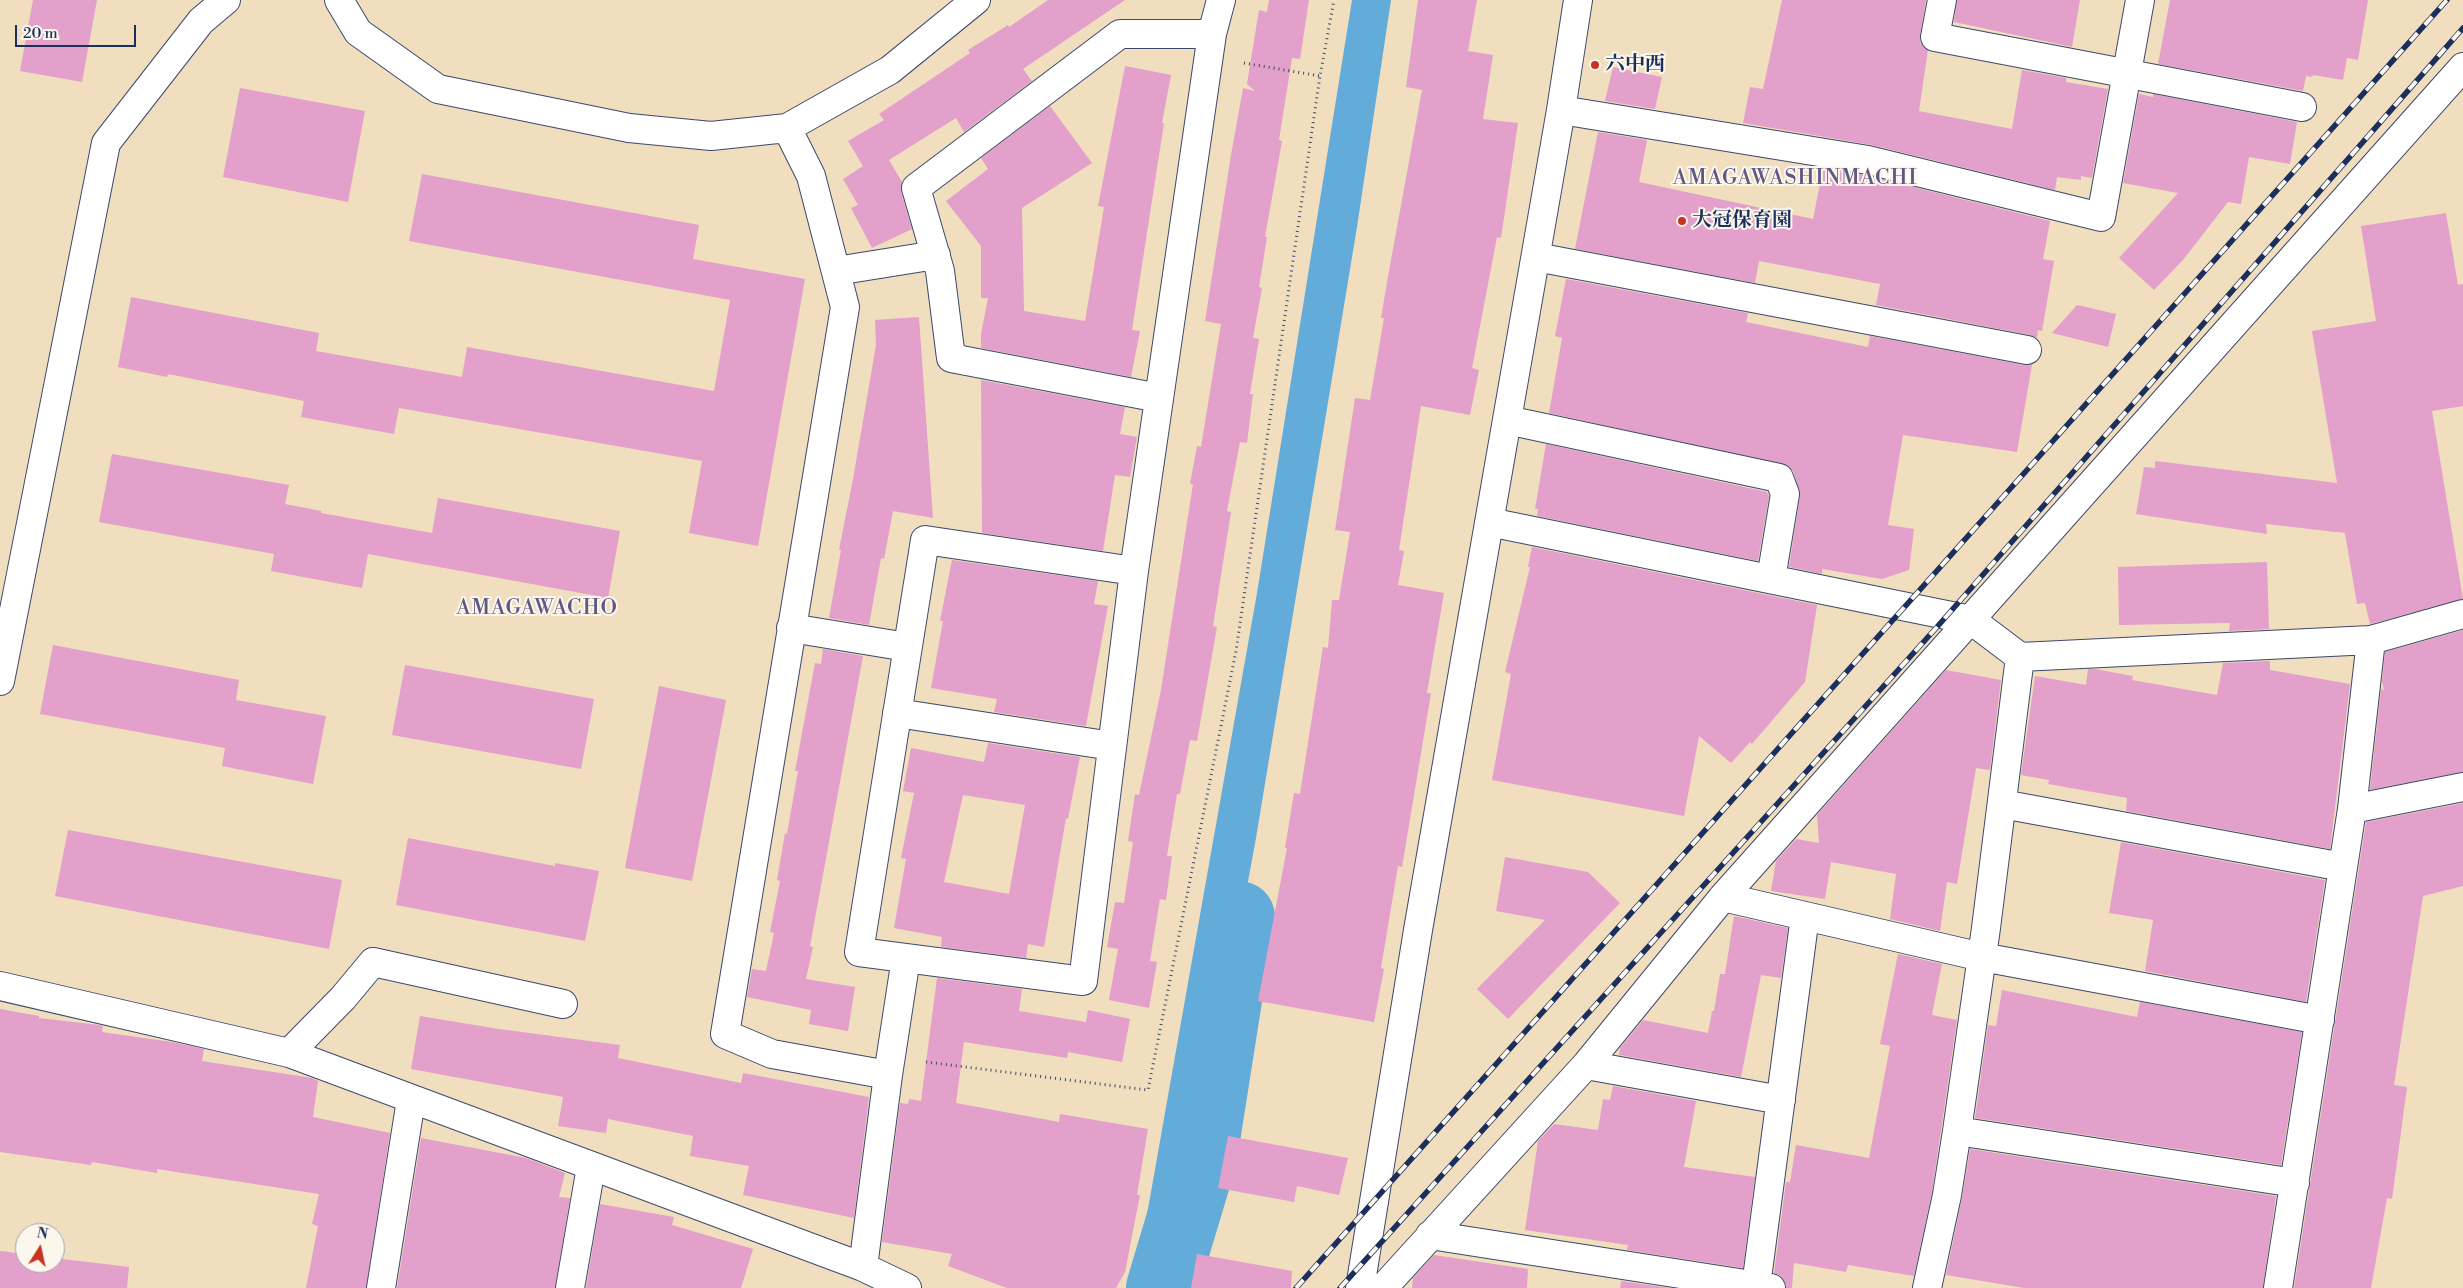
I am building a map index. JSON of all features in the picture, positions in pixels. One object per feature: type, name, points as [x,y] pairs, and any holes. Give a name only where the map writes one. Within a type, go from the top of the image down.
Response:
[{"type":"street","points":[[0,681],[106,143],[201,21],[226,0]]},
{"type":"street","points":[[339,0],[358,32],[438,89],[630,128],[711,136],[787,128],[890,70],[976,0]]},
{"type":"street","points":[[1134,571],[924,540],[859,952],[1083,981],[1134,571],[1210,45],[1221,0]]},
{"type":"street","points":[[1360,1288],[1418,930],[1536,257],[1578,0]]},
{"type":"street","points":[[1942,0],[1935,37],[2302,107]]},
{"type":"street","points":[[1561,110],[1868,160],[2101,216],[2128,75],[2140,0]]},
{"type":"street","points":[[1159,398],[951,358],[940,271],[916,188],[1120,34],[1210,45]]},
{"type":"street","points":[[1383,1288],[1586,1064],[1724,897],[2463,67]]},
{"type":"street","points":[[787,128],[811,176],[845,306],[725,1034],[772,1054],[889,1066]]},
{"type":"street","points":[[836,271],[936,255]]},
{"type":"street","points":[[1536,257],[2027,350]]},
{"type":"street","points":[[1507,420],[1779,478],[1785,494],[1771,579]]},
{"type":"street","points":[[1489,522],[1971,620],[2020,657],[2371,640],[2463,614]]},
{"type":"street","points":[[791,628],[907,647]]},
{"type":"street","points":[[2278,1288],[2352,809],[2371,640]]},
{"type":"street","points":[[1927,1288],[1947,1196],[1982,957],[2020,657]]},
{"type":"street","points":[[897,713],[1112,746]]},
{"type":"street","points":[[2352,809],[2463,787]]},
{"type":"street","points":[[2002,804],[2343,867]]},
{"type":"street","points":[[1724,897],[1982,957],[2320,1020]]},
{"type":"street","points":[[1430,1235],[1763,1287],[1780,1100],[1805,916]]},
{"type":"street","points":[[863,1267],[889,1066],[906,958]]},
{"type":"street","points":[[289,1053],[342,998],[373,962],[563,1004]]},
{"type":"street","points":[[0,986],[289,1053],[590,1167],[863,1267],[907,1288]]},
{"type":"street","points":[[1586,1064],[1780,1100]]},
{"type":"street","points":[[381,1288],[411,1100]]},
{"type":"street","points":[[1956,1131],[2295,1183]]},
{"type":"street","points":[[570,1288],[590,1167]]},
{"type":"path","points":[[889,1066],[1148,1090],[1236,651],[1320,76],[1334,0]]},
{"type":"path","points":[[1210,45],[1320,76]]},
{"type":"water","points":[[1352,0],[1391,0],[1357,227],[1256,838],[1173,1288],[1134,1288],[1257,593]]},
{"type":"building","points":[[33,0],[97,0],[82,82],[20,71]]},
{"type":"building","points":[[1048,0],[1125,0],[1023,69],[1032,81],[964,132],[956,118],[889,160],[902,182],[901,192],[912,229],[872,248],[851,208],[858,205],[843,179],[863,166],[848,141],[884,120],[879,114],[970,53],[968,50],[1008,25],[1009,27]]},
{"type":"building","points":[[1269,0],[1309,0],[1300,59],[1292,58],[1279,140],[1282,141],[1265,237],[1267,237],[1259,287],[1262,288],[1253,338],[1259,339],[1250,394],[1253,394],[1247,443],[1240,442],[1227,511],[1231,512],[1213,626],[1217,627],[1197,741],[1190,740],[1180,794],[1177,794],[1167,856],[1172,856],[1166,900],[1160,899],[1150,961],[1157,962],[1149,1008],[1109,1000],[1118,949],[1107,947],[1115,902],[1124,903],[1133,842],[1128,841],[1135,794],[1139,795],[1161,690],[1193,484],[1190,484],[1197,446],[1201,447],[1221,324],[1205,321],[1231,155],[1243,88],[1255,91],[1247,84],[1259,10],[1267,12]]},
{"type":"building","points":[[1418,0],[1477,0],[1468,51],[1493,55],[1483,119],[1518,123],[1501,238],[1497,237],[1472,368],[1479,370],[1470,415],[1421,406],[1399,550],[1404,551],[1398,585],[1444,593],[1427,693],[1431,693],[1402,867],[1398,866],[1381,968],[1384,969],[1374,1022],[1258,1001],[1287,848],[1285,848],[1294,793],[1300,794],[1323,647],[1328,648],[1332,600],[1339,600],[1350,532],[1335,530],[1355,398],[1370,400],[1384,318],[1381,318],[1422,90],[1406,87]]},
{"type":"building","points":[[1782,0],[1926,0],[1920,43],[1928,50],[1919,111],[2012,129],[2022,70],[2066,78],[2066,82],[2108,89],[2092,178],[2081,176],[2081,180],[2057,177],[2055,190],[1872,145],[1743,123],[1750,87],[1763,89]]},
{"type":"building","points":[[1957,0],[2080,0],[2072,47],[1954,22]]},
{"type":"building","points":[[2170,0],[2368,0],[2358,60],[2347,58],[2343,80],[2313,75],[2312,77],[2306,76],[2303,91],[2158,64]]},
{"type":"building","points":[[1125,66],[1171,75],[1162,123],[1164,123],[1132,330],[1140,331],[1131,377],[981,348],[981,334],[988,298],[981,298],[981,246],[946,201],[988,169],[981,158],[1050,106],[1092,163],[1022,208],[1024,311],[1085,321],[1104,207],[1098,206]]},
{"type":"building","points":[[1613,67],[1662,77],[1655,109],[1605,101]]},
{"type":"building","points":[[240,88],[365,111],[348,202],[223,177]]},
{"type":"building","points":[[2139,94],[2153,97],[2153,94],[2297,122],[2290,164],[2249,157],[2241,204],[2228,202],[2183,260],[2154,290],[2119,258],[2178,193],[2123,183]]},
{"type":"building","points":[[1598,132],[1647,140],[1639,182],[1813,219],[1823,169],[1865,175],[2050,221],[2043,259],[2054,261],[2042,331],[2038,330],[2037,338],[2030,335],[1876,305],[1880,284],[1759,261],[1755,283],[1575,249]]},
{"type":"building","points":[[422,174],[699,225],[693,259],[805,279],[758,546],[689,533],[702,461],[399,408],[394,434],[301,417],[304,401],[168,374],[167,377],[118,367],[131,297],[319,333],[316,351],[462,377],[467,347],[714,391],[730,300],[409,241]]},
{"type":"building","points":[[2446,213],[2458,285],[2463,284],[2463,406],[2432,411],[2463,599],[2370,624],[2365,603],[2357,604],[2345,533],[2266,524],[2267,534],[2136,514],[2144,467],[2155,468],[2155,461],[2337,483],[2312,331],[2376,321],[2361,226]]},
{"type":"building","points":[[1566,279],[1748,313],[1746,322],[1868,347],[1870,336],[2032,365],[2017,452],[1903,435],[1888,525],[1914,529],[1909,570],[1882,579],[1822,569],[1822,574],[1789,567],[1800,496],[1794,473],[1789,466],[1549,413],[1562,338],[1555,336]]},
{"type":"building","points":[[2077,305],[2116,314],[2108,347],[2052,333]]},
{"type":"building","points":[[919,317],[933,518],[893,511],[884,559],[881,558],[869,625],[829,618],[841,550],[839,550],[876,345],[875,320]]},
{"type":"building","points":[[981,380],[1125,407],[1120,434],[1137,437],[1130,477],[1115,475],[1103,551],[982,533]]},
{"type":"building","points":[[1546,444],[1767,492],[1769,496],[1758,561],[1537,516],[1538,509],[1535,509]]},
{"type":"building","points":[[112,454],[289,485],[285,504],[321,511],[321,513],[432,533],[438,498],[620,531],[608,598],[368,554],[362,588],[271,571],[274,554],[99,522]]},
{"type":"building","points":[[1532,547],[1817,605],[1805,682],[1752,744],[1750,742],[1731,763],[1699,736],[1684,816],[1492,780],[1511,674],[1505,672],[1530,567],[1528,567]]},
{"type":"building","points":[[952,560],[1098,581],[1094,604],[1108,606],[1086,726],[994,712],[997,699],[931,688],[943,621],[940,621]]},
{"type":"building","points":[[2267,562],[2269,629],[2229,631],[2230,623],[2119,625],[2118,567]]},
{"type":"building","points":[[2463,630],[2463,772],[2370,790],[2381,689],[2384,690],[2382,681],[2385,652]]},
{"type":"building","points":[[53,645],[239,680],[236,700],[326,716],[313,784],[222,766],[225,748],[40,714]]},
{"type":"building","points":[[823,649],[863,656],[810,946],[813,947],[806,979],[855,987],[848,1031],[809,1024],[811,1010],[747,997],[752,969],[766,971],[774,933],[770,932],[780,881],[777,880],[798,771],[795,771],[815,663],[821,664]]},
{"type":"building","points":[[2270,661],[2270,670],[2350,684],[2330,849],[2126,811],[2127,798],[2048,784],[2049,780],[2021,775],[2035,676],[2086,685],[2088,669],[2095,669],[2133,676],[2132,680],[2217,695],[2223,663]]},
{"type":"building","points":[[405,665],[594,699],[581,769],[392,735]]},
{"type":"building","points":[[1946,670],[2001,680],[1990,770],[1976,768],[1957,884],[1947,882],[1940,931],[1890,919],[1896,874],[1831,862],[1825,899],[1771,891],[1776,861],[1796,839],[1819,843],[1817,815]]},
{"type":"building","points":[[659,686],[726,700],[692,881],[625,868]]},
{"type":"building","points":[[988,743],[1080,757],[1068,819],[1066,818],[1044,947],[1028,944],[1026,958],[941,947],[942,937],[894,928],[906,859],[901,858],[914,793],[903,791],[911,748],[984,762]],"holes":[[[963,795],[1025,805],[1009,894],[944,882]]]},
{"type":"building","points":[[2463,803],[2463,886],[2423,896],[2394,1085],[2407,1087],[2392,1199],[2387,1198],[2371,1288],[2294,1288],[2366,822]]},
{"type":"building","points":[[68,830],[342,880],[329,949],[55,896]]},
{"type":"building","points":[[408,838],[555,866],[555,863],[599,871],[585,941],[396,905]]},
{"type":"building","points":[[2121,842],[2325,880],[2306,1002],[2145,971],[2153,920],[2109,913]]},
{"type":"building","points":[[1505,857],[1588,872],[1620,903],[1508,1019],[1477,989],[1545,920],[1496,911]]},
{"type":"building","points":[[1734,916],[1788,928],[1781,978],[1761,975],[1741,1077],[1619,1055],[1620,1048],[1643,1020],[1708,1033],[1720,974],[1725,974]]},
{"type":"building","points":[[1898,954],[1942,964],[1932,1015],[1957,1020],[1932,1192],[1914,1276],[1848,1265],[1846,1272],[1794,1263],[1792,1288],[1786,1288],[1781,1276],[1774,1273],[1786,1182],[1790,1182],[1796,1145],[1869,1158],[1890,1046],[1880,1044]]},
{"type":"building","points":[[937,978],[1022,989],[1019,1011],[1086,1022],[1088,1010],[1130,1019],[1122,1062],[1068,1052],[1067,1058],[964,1042],[956,1103],[1059,1122],[1060,1114],[1148,1129],[1137,1195],[1140,1195],[1125,1272],[1116,1288],[1007,1288],[948,1266],[952,1254],[882,1242],[900,1103],[908,1104],[909,1099],[921,1101]]},
{"type":"building","points":[[2002,990],[2137,1017],[2140,1002],[2302,1032],[2281,1165],[1975,1118],[1988,1025],[1996,1026]]},
{"type":"building","points":[[0,1009],[39,1016],[39,1018],[99,1025],[103,1026],[102,1032],[172,1042],[204,1049],[202,1061],[312,1078],[318,1081],[313,1117],[390,1133],[366,1288],[306,1288],[318,1226],[312,1224],[319,1194],[157,1169],[157,1173],[92,1162],[91,1165],[0,1152]]},
{"type":"building","points":[[420,1016],[499,1029],[620,1045],[618,1058],[741,1083],[743,1073],[869,1097],[854,1218],[743,1195],[749,1166],[690,1156],[693,1136],[608,1119],[606,1133],[558,1126],[563,1097],[411,1069]]},
{"type":"building","points":[[1613,1086],[1696,1101],[1684,1167],[1755,1177],[1743,1268],[1627,1250],[1628,1245],[1525,1230],[1538,1141],[1554,1124],[1598,1130],[1603,1099],[1610,1100]]},
{"type":"building","points":[[1228,1136],[1348,1158],[1339,1195],[1297,1186],[1294,1202],[1218,1188]]},
{"type":"building","points":[[421,1138],[526,1158],[565,1173],[559,1197],[570,1198],[555,1288],[397,1288]]},
{"type":"building","points":[[1970,1149],[2276,1196],[2263,1288],[2024,1288],[1946,1275]]},
{"type":"building","points":[[600,1204],[674,1217],[672,1225],[753,1249],[741,1288],[586,1288]]},
{"type":"building","points":[[0,1251],[15,1253],[15,1273],[65,1273],[65,1259],[129,1267],[127,1288],[0,1288]]},
{"type":"building","points":[[1197,1254],[1292,1271],[1291,1288],[1191,1288]]},
{"type":"building","points":[[1434,1255],[1528,1269],[1527,1288],[1412,1288],[1413,1278]]},
{"type":"building","points":[[1621,1281],[1669,1288],[1620,1288]]},
{"type":"waterway","points":[[1162,1288],[1201,1158],[1239,917]]},
{"type":"railway","points":[[1296,1288],[2447,0]]},
{"type":"railway","points":[[1340,1288],[1937,627],[2463,28]]},
{"type":"place","name":"六中西","points":[[1595,65]]},
{"type":"place","name":"大冠保育園","points":[[1682,221]]},
{"type":"district","name":"AMAGAWASHINMACHI","points":[[1795,179]]},
{"type":"district","name":"AMAGAWACHO","points":[[537,609]]}]
